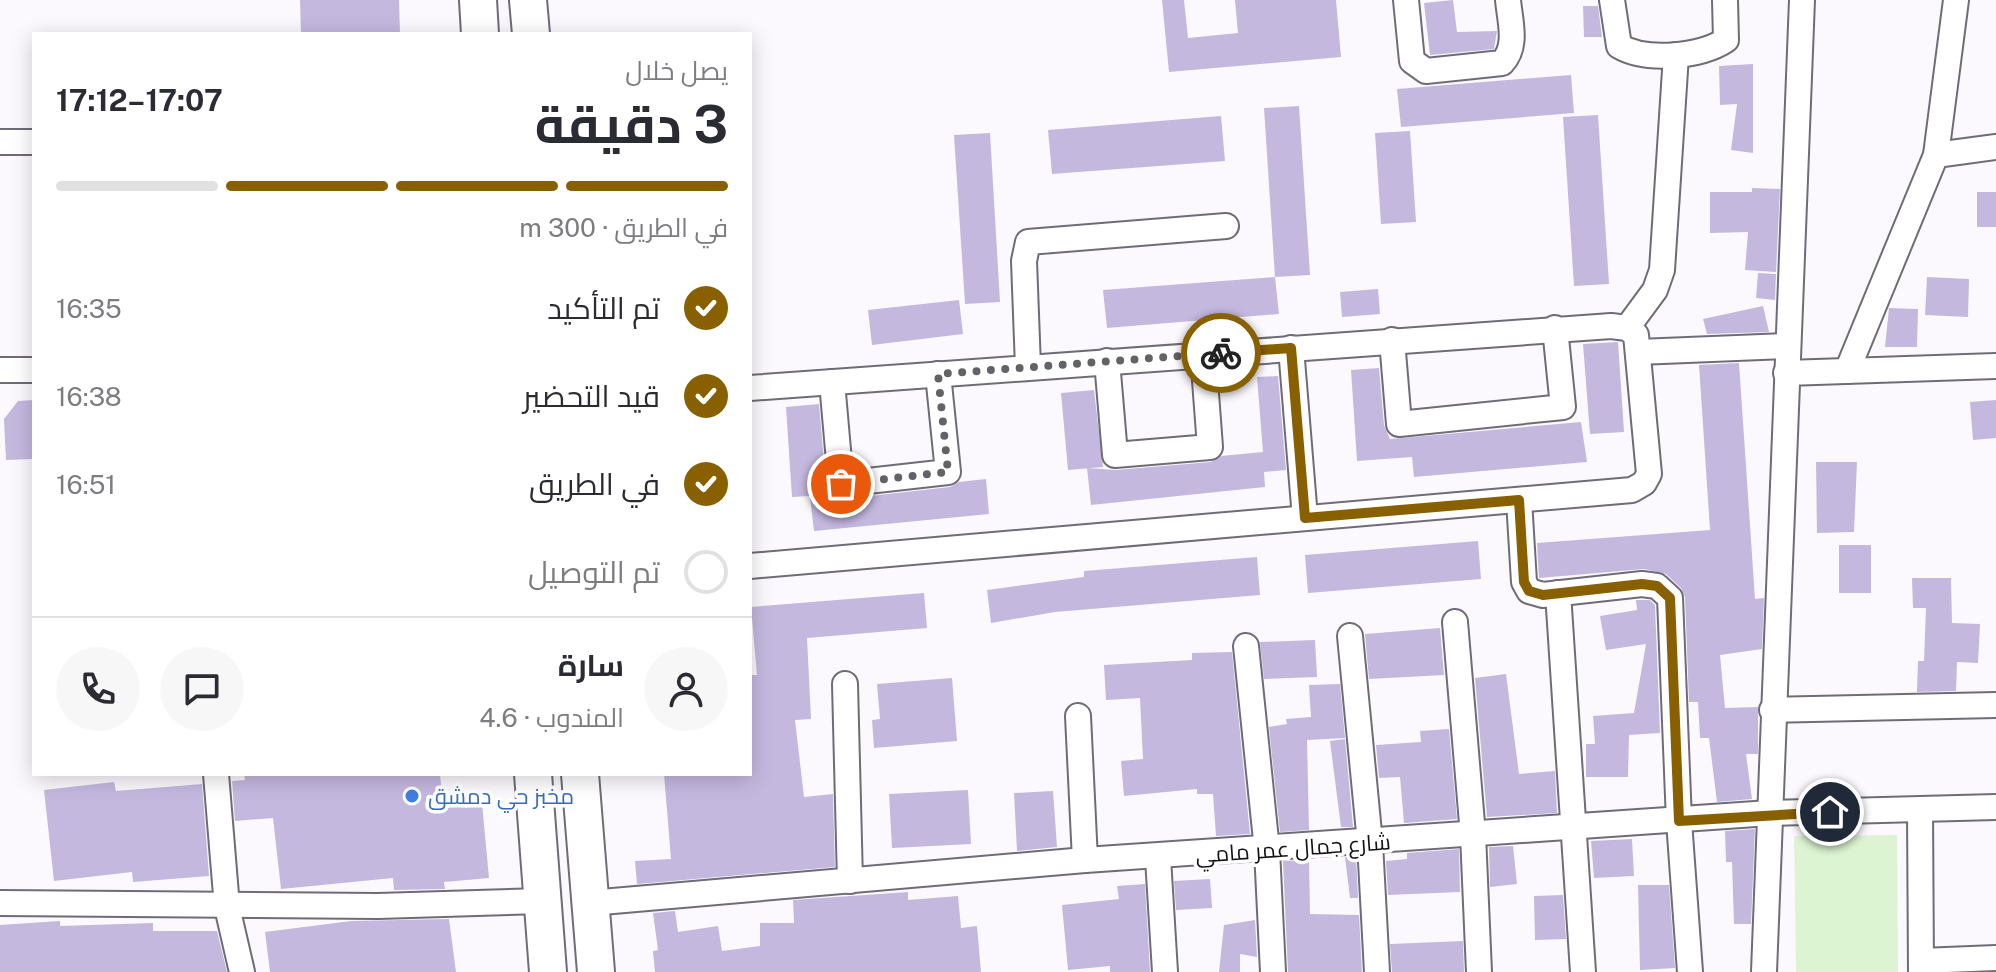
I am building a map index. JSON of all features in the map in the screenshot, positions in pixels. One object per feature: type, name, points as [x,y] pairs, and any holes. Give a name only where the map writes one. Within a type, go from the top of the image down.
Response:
[{"type":"highway","points":[[478,0],[480,32]]},
{"type":"highway","points":[[528,0],[531,32]]},
{"type":"highway","points":[[533,776],[548,972]]},
{"type":"highway","points":[[580,776],[596,972]]},
{"type":"street","points":[[1406,0],[1412,61],[1426,71],[1502,63],[1509,55],[1512,43],[1508,0]]},
{"type":"street","points":[[1612,0],[1619,46],[1627,51],[1676,55],[1726,40],[1725,0]]},
{"type":"street","points":[[1764,972],[1772,710],[1780,611],[1786,346],[1802,0]]},
{"type":"street","points":[[1847,371],[1936,155],[1956,0]]},
{"type":"street","points":[[1627,328],[1655,290],[1662,270],[1676,55]]},
{"type":"street","points":[[0,142],[32,142]]},
{"type":"street","points":[[1936,155],[1996,147]]},
{"type":"street","points":[[1028,367],[1024,261],[1028,242],[1226,226]]},
{"type":"street","points":[[1392,340],[1399,424],[1563,407],[1555,328]]},
{"type":"street","points":[[752,388],[1555,328],[1627,328],[1636,335],[1649,474],[1644,483],[1632,490],[752,566]]},
{"type":"street","points":[[1638,352],[1786,346]]},
{"type":"street","points":[[1291,348],[1305,518]]},
{"type":"street","points":[[1107,361],[1115,455],[1210,447],[1203,354]]},
{"type":"street","points":[[1786,373],[1996,366]]},
{"type":"street","points":[[0,370],[32,370]]},
{"type":"street","points":[[832,382],[841,484],[948,472],[938,374]]},
{"type":"street","points":[[1519,500],[1524,582],[1529,591],[1558,593],[1642,584],[1657,586],[1670,598],[1679,821],[1690,972]]},
{"type":"street","points":[[1558,593],[1583,972]]},
{"type":"street","points":[[1455,622],[1473,835],[1479,972]]},
{"type":"street","points":[[1350,636],[1370,843],[1377,972]]},
{"type":"street","points":[[1246,646],[1267,850],[1273,972]]},
{"type":"street","points":[[845,684],[850,881]]},
{"type":"street","points":[[1772,710],[1996,705]]},
{"type":"street","points":[[1078,716],[1085,860]]},
{"type":"street","points":[[216,776],[227,907],[242,972]]},
{"type":"street","name":"شارع جمال عمر مامي","points":[[590,903],[1085,860],[1158,858],[1770,813],[1996,807]]},
{"type":"street","points":[[1920,810],[1921,966],[1996,958]]},
{"type":"street","points":[[1158,858],[1165,972]]},
{"type":"street","points":[[0,903],[227,907],[542,901]]},
{"type":"green space","points":[[1897,835],[1898,972],[1796,972],[1794,836]]},
{"type":"building","points":[[300,0],[399,0],[400,32],[301,32]]},
{"type":"building","points":[[1162,0],[1184,0],[1188,38],[1238,33],[1235,0],[1336,0],[1341,57],[1169,72]]},
{"type":"building","points":[[1453,0],[1457,32],[1497,31],[1494,49],[1430,55],[1424,3]]},
{"type":"building","points":[[1583,6],[1598,6],[1602,37],[1584,37]]},
{"type":"building","points":[[1753,64],[1753,153],[1731,150],[1737,104],[1720,105],[1719,66]]},
{"type":"building","points":[[1571,75],[1574,113],[1401,127],[1397,89]]},
{"type":"building","points":[[1299,106],[1310,275],[1275,277],[1264,108]]},
{"type":"building","points":[[1598,115],[1609,284],[1574,286],[1563,117]]},
{"type":"building","points":[[1221,116],[1225,161],[1052,174],[1048,130]]},
{"type":"building","points":[[1410,131],[1416,222],[1381,224],[1375,133]]},
{"type":"building","points":[[990,133],[1000,302],[965,304],[954,135]]},
{"type":"building","points":[[1752,188],[1780,189],[1776,272],[1745,270],[1748,232],[1710,233],[1710,192],[1752,192]]},
{"type":"building","points":[[1977,192],[1996,192],[1996,227],[1977,227]]},
{"type":"building","points":[[1758,273],[1776,274],[1775,300],[1756,298]]},
{"type":"building","points":[[1275,277],[1279,314],[1107,328],[1103,290]]},
{"type":"building","points":[[1927,277],[1969,279],[1968,317],[1925,315]]},
{"type":"building","points":[[1378,289],[1380,314],[1342,317],[1340,292]]},
{"type":"building","points":[[959,300],[963,334],[872,345],[868,310]]},
{"type":"building","points":[[1763,306],[1769,332],[1707,334],[1703,319]]},
{"type":"building","points":[[1889,308],[1918,309],[1917,347],[1885,347]]},
{"type":"building","points":[[1618,342],[1624,432],[1590,434],[1583,344]]},
{"type":"building","points":[[1739,363],[1755,599],[1764,598],[1762,649],[1720,655],[1725,708],[1758,707],[1758,754],[1746,754],[1752,799],[1717,802],[1709,738],[1700,738],[1698,702],[1689,702],[1685,597],[1681,588],[1666,574],[1644,569],[1539,578],[1537,543],[1710,530],[1699,365]]},
{"type":"building","points":[[1379,368],[1384,425],[1390,439],[1581,422],[1587,462],[1414,477],[1412,457],[1357,461],[1351,370]]},
{"type":"building","points":[[1278,376],[1286,470],[1264,472],[1265,487],[1091,505],[1087,468],[1116,470],[1211,462],[1221,456],[1263,452],[1257,377]]},
{"type":"building","points":[[1094,390],[1103,467],[1068,470],[1061,393]]},
{"type":"building","points":[[32,400],[32,459],[6,460],[4,419],[18,401]]},
{"type":"building","points":[[1996,400],[1996,438],[1973,440],[1970,402]]},
{"type":"building","points":[[819,404],[827,495],[792,497],[786,407]]},
{"type":"building","points":[[1816,462],[1857,462],[1854,532],[1817,533]]},
{"type":"building","points":[[986,479],[989,514],[814,531],[810,497],[831,495],[843,499],[950,487],[959,482]]},
{"type":"building","points":[[1478,541],[1481,579],[1308,593],[1305,555]]},
{"type":"building","points":[[1839,545],[1871,545],[1871,593],[1839,593]]},
{"type":"building","points":[[1257,557],[1260,595],[1055,612],[991,623],[987,590],[1084,577],[1084,571]]},
{"type":"building","points":[[1912,578],[1951,578],[1952,623],[1980,624],[1978,663],[1957,662],[1956,691],[1917,692],[1918,661],[1924,661],[1926,608],[1913,608]]},
{"type":"building","points":[[924,593],[927,628],[807,638],[811,719],[795,720],[804,797],[833,794],[835,867],[637,884],[635,861],[671,859],[664,776],[752,776],[752,675],[757,675],[752,607]]},
{"type":"building","points":[[1636,600],[1650,600],[1655,605],[1660,733],[1629,735],[1628,777],[1586,777],[1586,744],[1595,744],[1593,716],[1634,713],[1646,644],[1606,650],[1600,616],[1637,610]]},
{"type":"building","points":[[1440,628],[1444,675],[1369,679],[1365,634]]},
{"type":"building","points":[[1315,640],[1317,677],[1264,679],[1260,642]]},
{"type":"building","points":[[1232,652],[1250,834],[1216,836],[1213,794],[1197,794],[1197,789],[1124,796],[1121,761],[1143,759],[1140,698],[1106,700],[1104,665],[1192,660],[1192,653]]},
{"type":"building","points":[[1506,674],[1519,774],[1555,771],[1557,813],[1487,817],[1475,678]]},
{"type":"building","points":[[952,678],[957,741],[874,748],[872,720],[880,719],[877,684]]},
{"type":"building","points":[[1340,684],[1345,738],[1307,740],[1309,830],[1280,832],[1269,727],[1287,724],[1286,719],[1311,717],[1309,685]]},
{"type":"building","points":[[1449,729],[1457,819],[1404,823],[1400,777],[1379,778],[1376,745],[1421,742],[1420,731]]},
{"type":"building","points":[[1345,739],[1353,827],[1341,827],[1330,741]]},
{"type":"building","points":[[244,776],[440,776],[443,806],[482,803],[489,878],[444,882],[445,889],[394,890],[393,878],[281,889],[273,818],[235,821],[232,781],[245,780]]},
{"type":"building","points":[[114,782],[116,791],[202,784],[209,876],[133,882],[132,872],[54,881],[44,790]]},
{"type":"building","points":[[968,790],[971,844],[892,848],[889,794]]},
{"type":"building","points":[[1053,791],[1057,847],[1017,851],[1014,793]]},
{"type":"building","points":[[1755,829],[1751,924],[1734,924],[1732,862],[1726,862],[1725,831]]},
{"type":"building","points":[[1632,839],[1634,876],[1594,878],[1591,841]]},
{"type":"building","points":[[1513,846],[1517,884],[1490,887],[1489,847]]},
{"type":"building","points":[[1459,849],[1460,892],[1388,895],[1386,861],[1407,859],[1407,853]]},
{"type":"building","points":[[1356,856],[1358,898],[1350,898],[1345,857]]},
{"type":"building","points":[[1309,860],[1310,914],[1359,915],[1362,972],[1288,972],[1283,861]]},
{"type":"building","points":[[1210,879],[1212,908],[1176,910],[1174,881]]},
{"type":"building","points":[[1145,884],[1150,972],[1110,972],[1110,966],[1068,970],[1062,905],[1119,899],[1117,886]]},
{"type":"building","points":[[1638,885],[1669,885],[1675,968],[1640,970]]},
{"type":"building","points":[[908,892],[908,900],[958,896],[961,928],[977,926],[981,972],[655,972],[653,951],[658,950],[653,913],[675,911],[678,932],[718,926],[722,951],[760,946],[760,923],[794,923],[793,900]]},
{"type":"building","points":[[1563,895],[1566,939],[1535,940],[1534,896]]},
{"type":"building","points":[[449,919],[456,972],[270,972],[265,932],[351,921]]},
{"type":"building","points":[[1255,920],[1257,957],[1240,954],[1240,972],[1219,972],[1224,925]]},
{"type":"building","points":[[60,921],[60,926],[153,923],[153,931],[217,931],[227,972],[0,972],[0,925]]},
{"type":"building","points":[[1463,941],[1464,972],[1392,972],[1390,944]]},
{"type":"way so far","points":[[841,484],[948,472],[938,374],[1221,353]]},
{"type":"place","name":"مخبز حي دمشق","points":[[412,796]]},
{"type":"route","points":[[1221,353],[1291,348],[1305,518],[1519,500],[1524,582],[1529,591],[1543,595],[1642,584],[1657,586],[1670,598],[1679,821],[1770,813],[1830,812]]}]
